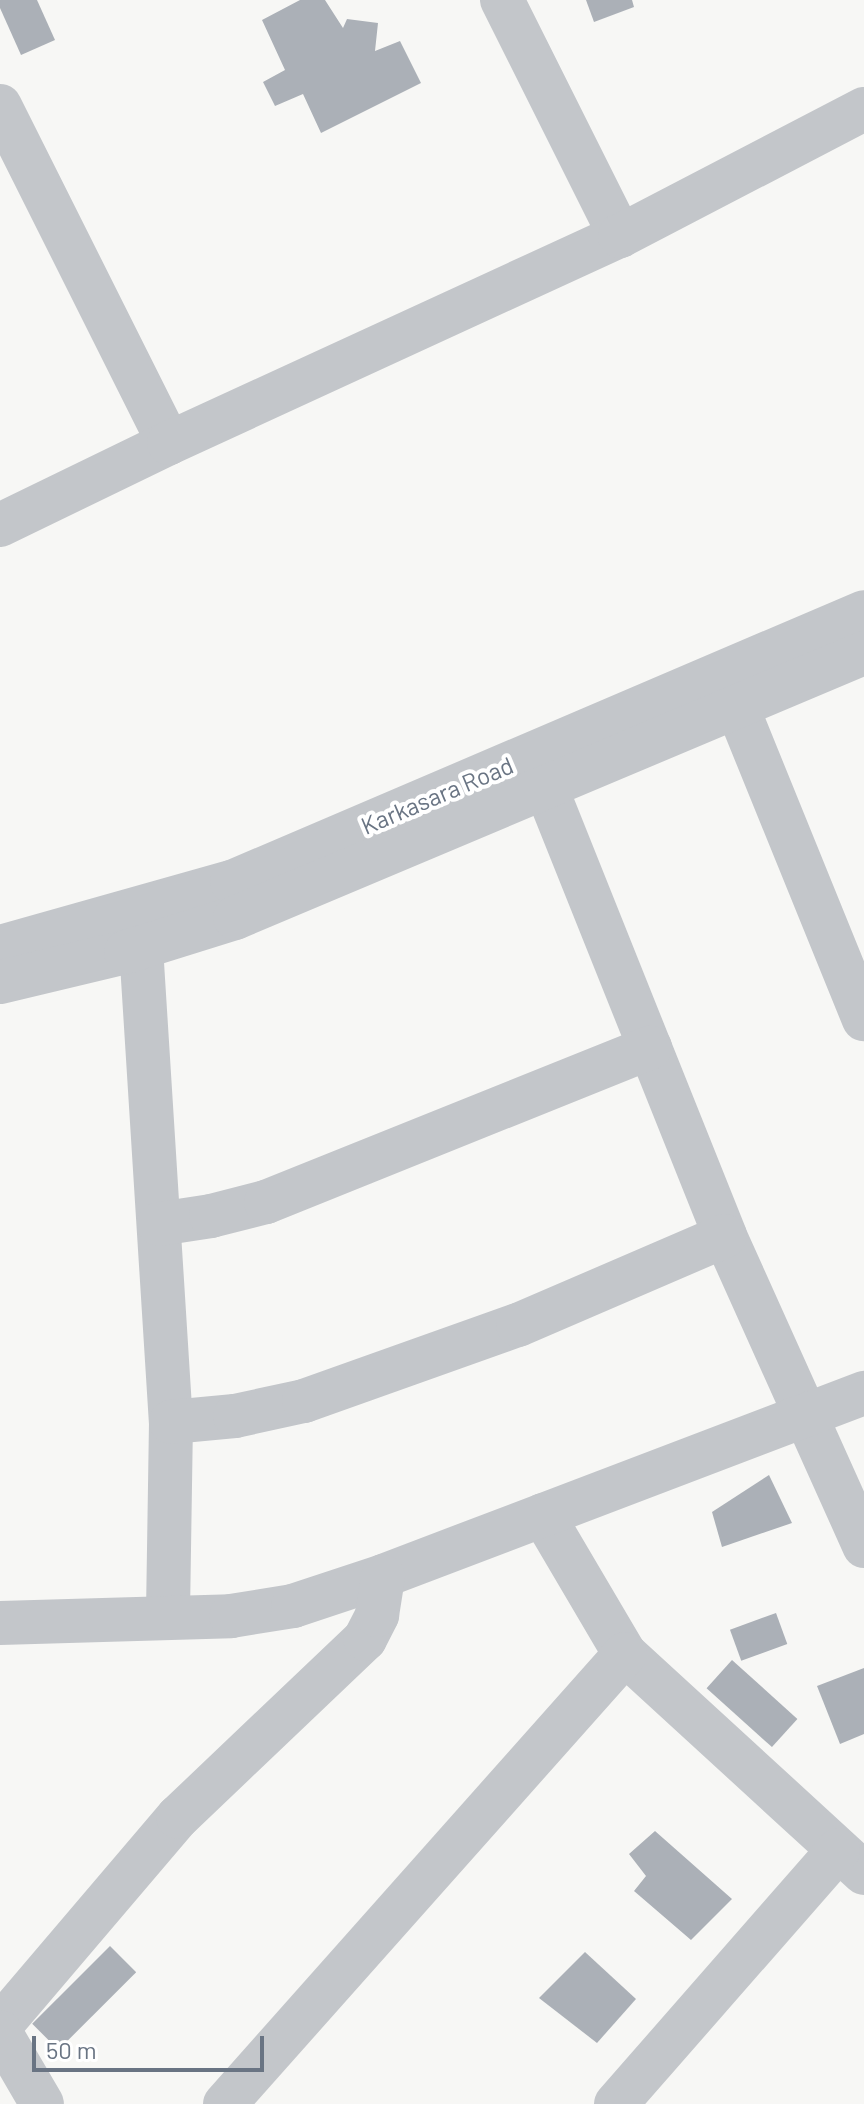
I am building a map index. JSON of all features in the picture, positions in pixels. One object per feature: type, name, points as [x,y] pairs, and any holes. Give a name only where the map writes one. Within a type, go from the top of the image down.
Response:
[{"type":"street","points":[[502,0],[620,236]]},
{"type":"street","points":[[0,106],[169,443]]},
{"type":"street","points":[[0,525],[169,443],[620,236],[864,109]]},
{"type":"street","name":"Karkasara Road","points":[[0,947],[232,882],[864,612]]},
{"type":"street","name":"Karkasara Road","points":[[0,982],[141,947],[261,907],[864,653]]},
{"type":"street","points":[[737,707],[864,1019]]},
{"type":"street","points":[[546,788],[725,1236],[864,1546]]},
{"type":"street","points":[[141,947],[171,1422],[168,1616]]},
{"type":"street","points":[[159,1224],[211,1216],[266,1202],[650,1048]]},
{"type":"street","points":[[171,1422],[235,1416],[304,1401],[518,1325],[725,1236]]},
{"type":"street","points":[[0,1623],[231,1616],[293,1606],[383,1576],[808,1417],[864,1393]]},
{"type":"street","points":[[543,1515],[625,1654],[851,1861],[616,2104]]},
{"type":"street","points":[[42,2104],[0,2029],[178,1817],[365,1639],[377,1615],[383,1576]]},
{"type":"street","points":[[225,2104],[625,1654]]},
{"type":"building","points":[[0,0],[37,0],[55,40],[21,55],[0,8]]},
{"type":"building","points":[[300,0],[325,0],[343,28],[347,19],[378,23],[375,51],[400,41],[421,83],[321,133],[303,94],[275,106],[263,82],[285,70],[262,20]]},
{"type":"building","points":[[586,0],[632,0],[634,7],[594,22]]},
{"type":"building","points":[[769,1475],[792,1523],[722,1547],[712,1512]]},
{"type":"building","points":[[776,1613],[787,1644],[741,1661],[730,1630]]},
{"type":"building","points":[[732,1660],[797,1719],[772,1747],[707,1688]]},
{"type":"building","points":[[864,1668],[864,1734],[840,1744],[817,1686]]},
{"type":"building","points":[[655,1831],[732,1899],[691,1940],[634,1891],[646,1876],[629,1854]]},
{"type":"building","points":[[110,1946],[136,1972],[58,2050],[32,2024]]},
{"type":"building","points":[[585,1952],[636,1999],[597,2043],[539,1998]]}]
